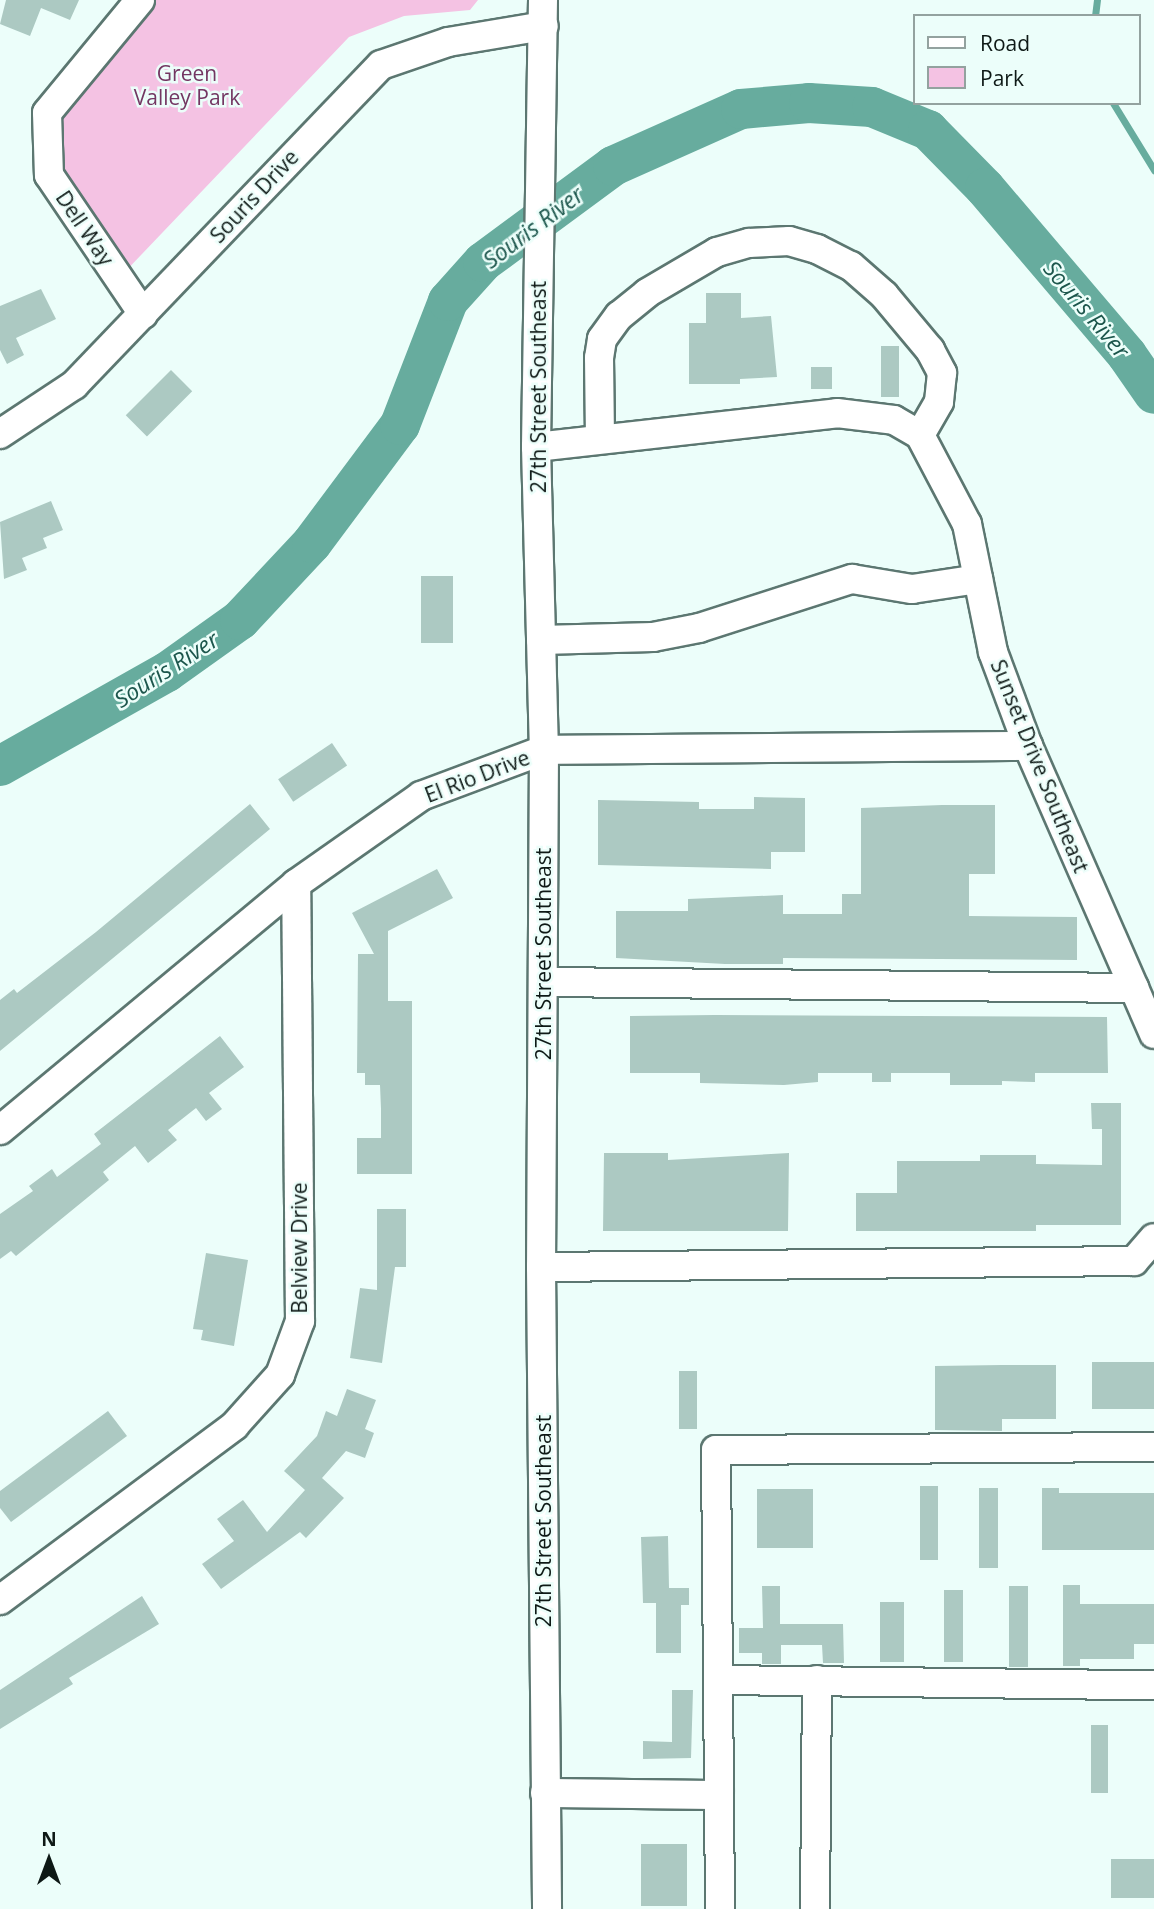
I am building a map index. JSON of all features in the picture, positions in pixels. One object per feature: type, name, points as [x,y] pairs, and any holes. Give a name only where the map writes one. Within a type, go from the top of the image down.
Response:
[{"type":"street","name":"Dell Way","points":[[140,0],[47,113],[49,175],[143,314]]},
{"type":"street","name":"Souris Drive","points":[[0,434],[74,385],[381,65],[544,13]]},
{"type":"street","name":"27th Street Southeast","points":[[544,13],[536,447],[544,750],[541,1267],[547,1909]]},
{"type":"street","points":[[536,447],[837,413],[894,421],[920,435],[939,401],[942,373],[930,349],[884,295],[851,266],[817,248],[789,242],[749,243],[717,252],[647,293],[619,316],[603,339],[599,358],[600,439]]},
{"type":"street","name":"Sunset Drive Southeast","points":[[920,435],[967,524],[993,652],[1028,746],[1154,1034]]},
{"type":"street","points":[[541,640],[676,633],[743,617],[852,579],[912,589],[978,579]]},
{"type":"street","name":"El Rio Drive","points":[[0,1130],[296,884],[421,796],[544,750],[1028,746]]},
{"type":"street","name":"Belview Drive","points":[[0,1600],[234,1426],[280,1375],[300,1321],[296,884]]},
{"type":"street","points":[[543,982],[1134,988]]},
{"type":"street","points":[[541,1267],[1134,1261],[1154,1238]]},
{"type":"street","points":[[720,1909],[716,1450],[1154,1447]]},
{"type":"street","points":[[718,1680],[1154,1685]]},
{"type":"street","points":[[815,1909],[817,1680]]},
{"type":"street","points":[[545,1793],[719,1795]]},
{"type":"green space","name":"Green Valley Park","points":[[150,0],[478,0],[470,10],[404,16],[349,37],[121,276],[54,176],[53,116]]},
{"type":"building","points":[[6,0],[79,0],[70,20],[41,8],[30,36],[0,24]]},
{"type":"building","points":[[41,289],[56,319],[16,338],[24,355],[7,364],[0,350],[0,306]]},
{"type":"building","points":[[706,293],[741,293],[741,318],[771,316],[777,377],[740,379],[740,384],[689,384],[689,323],[706,323]]},
{"type":"building","points":[[881,346],[899,346],[899,397],[881,397]]},
{"type":"building","points":[[811,367],[832,367],[832,389],[811,389]]},
{"type":"building","points":[[171,370],[192,391],[147,436],[126,415]]},
{"type":"building","points":[[51,501],[63,530],[43,538],[47,548],[22,558],[27,570],[4,579],[0,522]]},
{"type":"building","points":[[421,576],[453,576],[453,643],[421,643]]},
{"type":"building","points":[[332,743],[347,765],[293,802],[278,779]]},
{"type":"building","points":[[754,797],[805,798],[805,852],[771,852],[771,869],[598,865],[598,800],[699,802],[699,809],[754,809]]},
{"type":"building","points":[[250,804],[270,829],[0,1051],[0,1000],[14,989],[17,993],[96,932]]},
{"type":"building","points":[[995,805],[995,874],[969,874],[969,916],[1077,917],[1077,960],[783,958],[783,964],[725,964],[616,958],[616,911],[688,911],[688,899],[783,895],[783,914],[842,914],[842,894],[861,894],[861,808]]},
{"type":"building","points":[[437,869],[453,898],[388,931],[388,1001],[412,1001],[412,1174],[357,1174],[357,1138],[381,1138],[381,1109],[380,1085],[365,1085],[365,1073],[357,1073],[358,954],[374,954],[352,913]]},
{"type":"building","points":[[630,1016],[1107,1017],[1108,1073],[1035,1073],[1035,1082],[1002,1081],[1002,1085],[950,1085],[950,1073],[891,1073],[891,1082],[872,1082],[872,1073],[818,1073],[818,1082],[784,1085],[700,1083],[700,1073],[630,1073]]},
{"type":"building","points":[[220,1036],[244,1067],[209,1093],[222,1109],[206,1121],[196,1108],[168,1130],[177,1140],[148,1163],[135,1146],[103,1172],[109,1180],[16,1256],[11,1251],[0,1259],[0,1214],[33,1191],[29,1186],[52,1169],[57,1177],[101,1144],[94,1134]]},
{"type":"building","points":[[1091,1103],[1121,1103],[1121,1225],[1036,1225],[1036,1231],[856,1231],[856,1193],[897,1193],[897,1161],[980,1161],[980,1155],[1036,1155],[1036,1164],[1102,1165],[1102,1129],[1092,1129]]},
{"type":"building","points":[[604,1153],[668,1153],[668,1160],[789,1153],[788,1231],[603,1231]]},
{"type":"building","points":[[377,1209],[406,1209],[406,1267],[395,1267],[382,1363],[350,1358],[360,1288],[377,1290]]},
{"type":"building","points":[[206,1253],[248,1260],[234,1346],[201,1340],[203,1330],[193,1329]]},
{"type":"building","points":[[1092,1362],[1154,1362],[1154,1409],[1092,1409]]},
{"type":"building","points":[[1056,1365],[1056,1419],[1002,1419],[1002,1431],[935,1430],[935,1366]]},
{"type":"building","points":[[679,1371],[697,1371],[697,1429],[679,1429]]},
{"type":"building","points":[[347,1389],[376,1400],[365,1429],[374,1433],[365,1458],[346,1451],[322,1478],[344,1498],[306,1538],[300,1532],[221,1589],[202,1564],[234,1541],[217,1519],[243,1500],[267,1532],[305,1490],[284,1471],[317,1436],[326,1411],[337,1416]]},
{"type":"building","points":[[108,1411],[127,1436],[11,1522],[0,1508],[0,1491]]},
{"type":"building","points":[[920,1486],[938,1486],[938,1560],[920,1560]]},
{"type":"building","points":[[979,1488],[998,1488],[998,1568],[979,1568]]},
{"type":"building","points":[[1042,1488],[1059,1488],[1059,1493],[1154,1493],[1154,1550],[1042,1550]]},
{"type":"building","points":[[757,1489],[813,1489],[813,1548],[757,1548]]},
{"type":"building","points":[[668,1536],[669,1588],[689,1588],[689,1605],[681,1605],[681,1653],[656,1653],[656,1603],[643,1603],[641,1537]]},
{"type":"building","points":[[1063,1585],[1080,1585],[1080,1604],[1154,1604],[1154,1644],[1134,1644],[1134,1659],[1080,1659],[1080,1666],[1063,1666]]},
{"type":"building","points":[[762,1586],[780,1586],[780,1624],[843,1624],[844,1663],[823,1663],[822,1645],[781,1645],[781,1664],[762,1664],[762,1653],[739,1653],[739,1628],[763,1628]]},
{"type":"building","points":[[1009,1586],[1028,1586],[1028,1667],[1009,1667]]},
{"type":"building","points":[[944,1590],[963,1590],[963,1662],[944,1662]]},
{"type":"building","points":[[142,1596],[159,1624],[69,1678],[73,1684],[0,1729],[0,1690]]},
{"type":"building","points":[[880,1602],[904,1602],[904,1662],[880,1662]]},
{"type":"building","points":[[672,1690],[693,1690],[691,1758],[643,1759],[643,1741],[672,1742]]},
{"type":"building","points":[[1091,1725],[1108,1725],[1108,1793],[1091,1793]]},
{"type":"building","points":[[641,1844],[687,1844],[687,1906],[641,1906]]},
{"type":"building","points":[[1111,1859],[1154,1859],[1154,1898],[1111,1898]]},
{"type":"waterway","points":[[1095,14],[1097,0]]},
{"type":"waterway","name":"Souris River","points":[[0,766],[167,672],[240,620],[312,543],[400,425],[448,301],[483,262],[613,166],[741,109],[809,103],[872,107],[928,130],[985,188],[1127,355],[1154,394]]},
{"type":"waterway","points":[[1114,105],[1154,170]]}]
